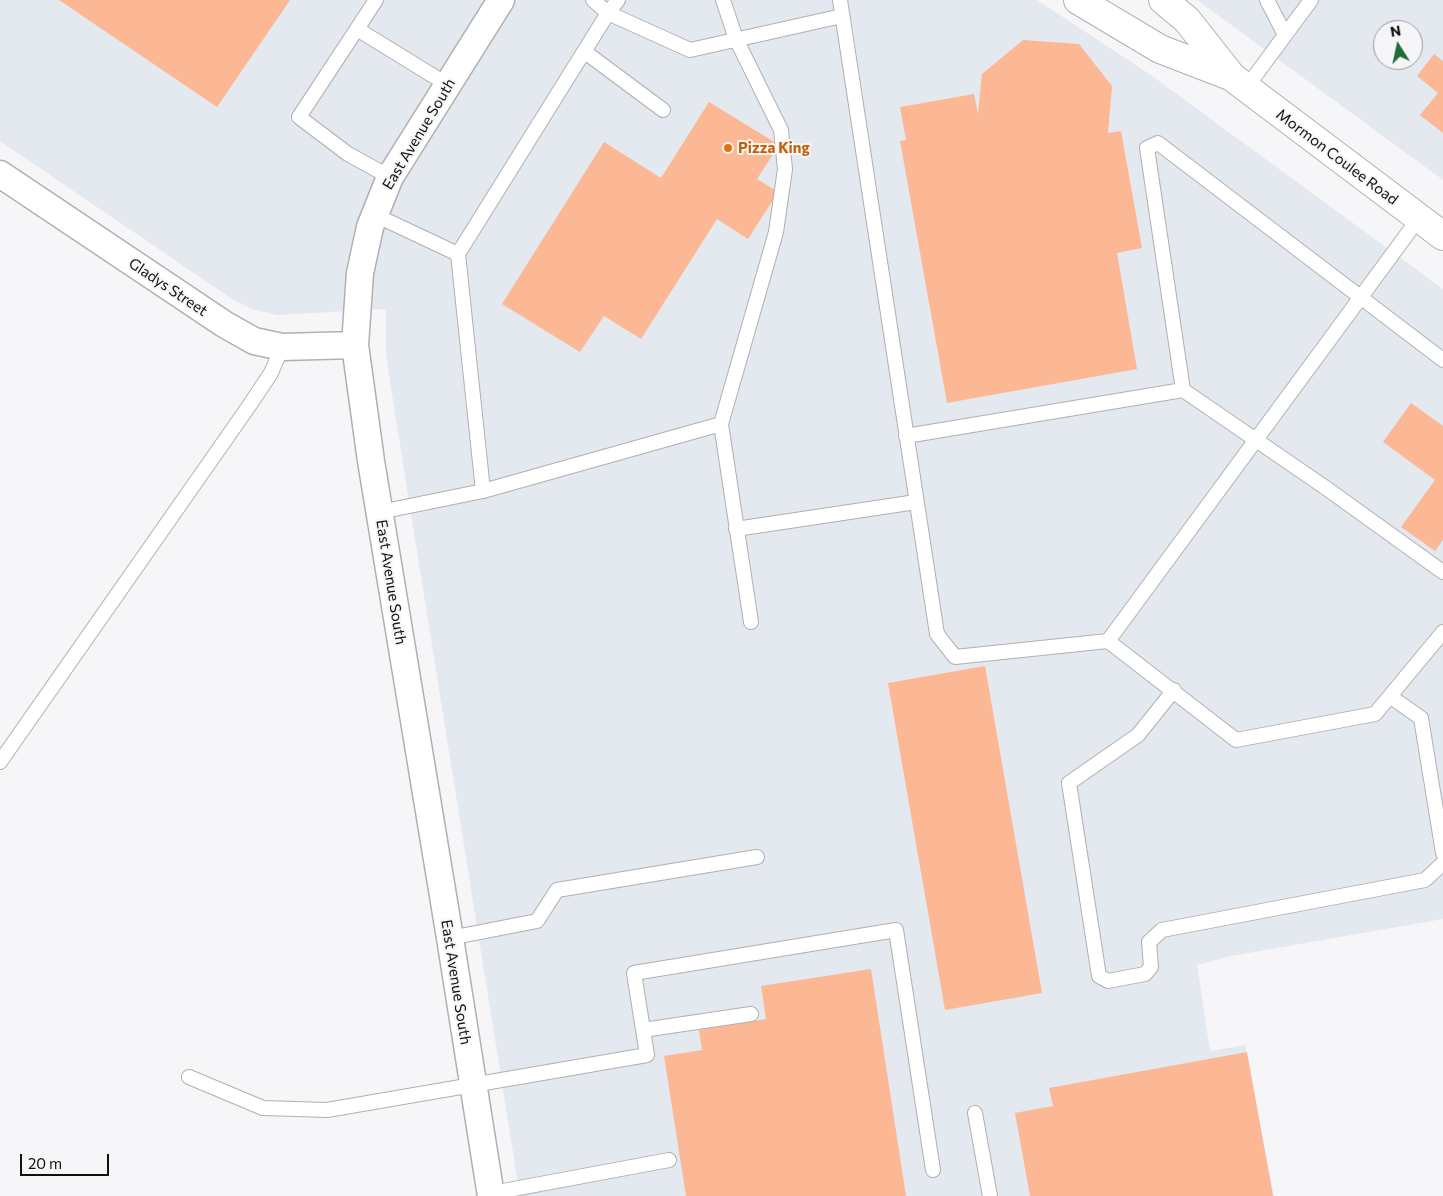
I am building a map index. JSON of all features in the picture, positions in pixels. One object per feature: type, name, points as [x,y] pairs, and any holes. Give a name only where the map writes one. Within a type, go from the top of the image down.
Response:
[{"type":"highway","name":"Mormon Coulee Road","points":[[1078,0],[1160,48],[1239,83],[1443,236]]},
{"type":"highway","name":"Mormon Coulee Road","points":[[1163,0],[1187,20],[1239,83]]},
{"type":"street","name":"East Avenue South","points":[[486,1195],[472,1084],[450,938],[380,512],[355,346],[360,273],[375,215],[390,177],[501,0]]},
{"type":"street","name":"Gladys Street","points":[[0,174],[224,324],[254,341],[282,347],[355,346]]},
{"type":"lane","points":[[376,0],[299,117],[348,154],[390,177]]},
{"type":"lane","points":[[593,0],[608,14],[690,50],[842,16]]},
{"type":"lane","points":[[483,491],[458,254],[618,0]]},
{"type":"lane","points":[[723,0],[736,39],[781,130],[785,169],[776,232],[721,424],[751,622]]},
{"type":"lane","points":[[840,0],[937,634],[955,657],[1108,641],[1174,690],[1236,740],[1375,714],[1443,632]]},
{"type":"lane","points":[[1267,0],[1284,35]]},
{"type":"lane","points":[[1239,83],[1284,35],[1311,0]]},
{"type":"lane","points":[[357,29],[448,85]]},
{"type":"lane","points":[[585,52],[663,110]]},
{"type":"lane","points":[[1183,390],[1147,148],[1158,143],[1363,297],[1443,360]]},
{"type":"lane","points":[[375,215],[458,254]]},
{"type":"lane","points":[[1108,641],[1255,440],[1363,297],[1419,218]]},
{"type":"lane","points":[[0,762],[249,406],[271,373],[282,347]]},
{"type":"lane","points":[[906,436],[1183,390],[1326,488],[1443,572]]},
{"type":"lane","points":[[380,512],[483,491],[721,424]]},
{"type":"lane","points":[[736,529],[916,502]]},
{"type":"lane","points":[[1174,690],[1138,735],[1068,783],[1098,976],[1108,982],[1145,974],[1151,967],[1150,942],[1162,930],[1425,880],[1443,863]]},
{"type":"lane","points":[[1391,697],[1421,718],[1443,853]]},
{"type":"lane","points":[[450,938],[537,921],[557,890],[757,857]]},
{"type":"lane","points":[[189,1077],[263,1108],[327,1110],[647,1055],[634,973],[896,930],[933,1170]]},
{"type":"lane","points":[[643,1030],[750,1014]]},
{"type":"lane","points":[[975,1113],[990,1196]]},
{"type":"lane","points":[[486,1195],[669,1160]]},
{"type":"shaded area","points":[[0,0],[1037,0],[1148,73],[1443,289],[1443,919],[1231,956],[1197,965],[1210,1051],[1245,1045],[1274,1196],[520,1196],[393,401],[386,354],[386,309],[277,315],[252,309],[232,299],[0,141]]},
{"type":"shaded area","points":[[1197,0],[1443,0],[1443,180]]},
{"type":"building","points":[[59,0],[290,0],[217,107]]},
{"type":"building","points":[[1023,40],[1079,44],[1112,86],[1108,133],[1121,131],[1142,248],[1117,253],[1137,369],[947,403],[900,141],[906,140],[900,107],[974,94],[978,114],[982,74]]},
{"type":"building","points":[[1434,54],[1443,61],[1443,133],[1420,115],[1438,93],[1417,76]]},
{"type":"building","points":[[709,102],[779,145],[757,179],[778,192],[748,239],[717,219],[641,339],[604,316],[580,352],[502,304],[604,142],[661,178]]},
{"type":"building","points":[[1411,403],[1443,426],[1443,540],[1435,551],[1401,527],[1435,480],[1383,442]]},
{"type":"building","points":[[985,666],[1042,993],[945,1010],[888,683]]},
{"type":"building","points":[[871,969],[906,1196],[686,1196],[664,1056],[702,1050],[699,1030],[766,1019],[761,986]]},
{"type":"building","points":[[1247,1052],[1273,1196],[1030,1196],[1015,1113],[1053,1106],[1049,1088]]},
{"type":"place","name":"Pizza King","points":[[728,148]]}]
